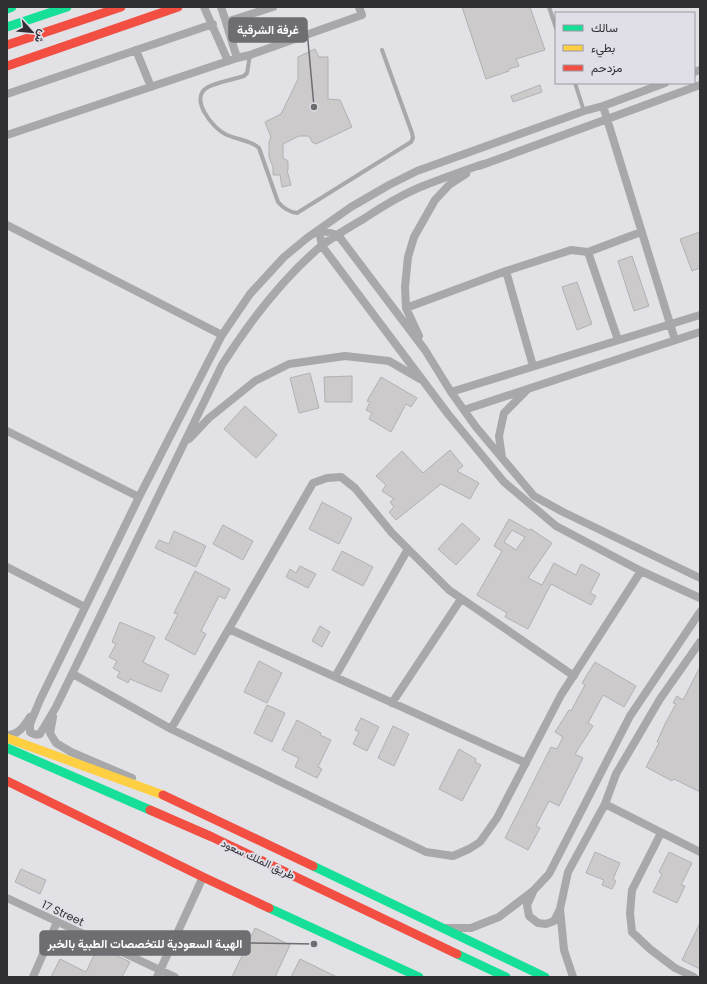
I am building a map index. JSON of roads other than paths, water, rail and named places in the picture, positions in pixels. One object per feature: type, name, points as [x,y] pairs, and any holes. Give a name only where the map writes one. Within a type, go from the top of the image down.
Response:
[{"type":"main road","points":[[7,8],[12,7]]},
{"type":"main road","points":[[7,28],[67,7]]},
{"type":"main road","points":[[7,47],[121,7]]},
{"type":"main road","points":[[7,66],[178,7]]},
{"type":"main road","points":[[7,736],[160,794],[545,977]]},
{"type":"main road","name":"طريق الملك سعود","points":[[7,748],[212,837],[506,977]]},
{"type":"main road","points":[[7,781],[203,877],[419,977]]},
{"type":"street","points":[[204,7],[213,24],[228,61]]},
{"type":"street","points":[[221,7],[237,58]]},
{"type":"street","points":[[226,22],[273,7]]},
{"type":"street","points":[[7,136],[237,58],[250,55],[362,15],[359,7]]},
{"type":"street","points":[[7,94],[213,24]]},
{"type":"street","points":[[136,50],[151,87]]},
{"type":"street","points":[[662,84],[417,171],[351,207],[307,238],[284,257],[250,294],[222,335],[139,497],[40,700],[30,724],[30,732],[32,734],[40,734],[73,674],[222,365],[242,333],[262,306],[288,277],[322,246],[338,235],[384,206],[422,186],[700,85]]},
{"type":"street","points":[[603,106],[675,340]]},
{"type":"street","points":[[425,350],[406,308],[405,288],[408,257],[414,237],[435,200],[449,185],[483,164]]},
{"type":"street","points":[[7,225],[222,335]]},
{"type":"street","points":[[319,230],[338,235],[425,350],[464,410],[534,496],[563,512],[700,578]]},
{"type":"street","points":[[319,230],[322,246],[448,414],[504,482],[556,526],[641,571],[700,598]]},
{"type":"street","points":[[406,308],[506,271],[571,250],[588,252],[641,232]]},
{"type":"street","points":[[588,252],[618,340]]},
{"type":"street","points":[[506,271],[533,366]]},
{"type":"street","points":[[451,392],[700,314]]},
{"type":"street","points":[[464,410],[700,332]]},
{"type":"street","points":[[183,445],[209,418],[255,381],[289,364],[345,356],[389,361],[423,381]]},
{"type":"street","points":[[502,458],[499,436],[504,413],[529,388]]},
{"type":"street","points":[[7,432],[139,497]]},
{"type":"street","points":[[171,729],[314,483],[328,478],[341,476],[355,488],[392,533],[449,590],[574,676]]},
{"type":"street","points":[[335,677],[408,548]]},
{"type":"street","points":[[7,567],[86,607]]},
{"type":"street","points":[[73,674],[171,729],[426,852],[453,856],[480,842],[497,818],[561,695],[641,571]]},
{"type":"street","points":[[392,703],[461,599]]},
{"type":"street","points":[[442,928],[471,928],[499,917],[533,891],[549,874],[630,716],[700,612]]},
{"type":"street","points":[[229,629],[526,763]]},
{"type":"street","points":[[533,891],[527,905],[529,916],[538,923],[546,924],[554,921],[560,909],[568,872],[604,804],[616,774],[660,699],[700,642]]},
{"type":"street","points":[[7,736],[16,733],[24,727],[40,700]]},
{"type":"street","points":[[56,707],[50,733],[56,743],[71,752],[126,775],[160,794]]},
{"type":"street","points":[[604,804],[700,852]]},
{"type":"street","points":[[661,833],[632,890],[630,913],[632,932],[650,949],[676,968],[694,977]]},
{"type":"street","points":[[159,973],[203,877]]},
{"type":"street","name":"17 Street","points":[[7,898],[159,973],[175,977]]},
{"type":"street","points":[[560,909],[564,950],[573,977]]},
{"type":"street","points":[[33,977],[58,922]]},
{"type":"lane","points":[[549,7],[555,25]]},
{"type":"lane","points":[[250,55],[248,73],[244,76],[207,87],[202,92],[200,99],[202,108],[212,124],[224,133],[238,140],[255,144],[259,148],[278,202],[283,208],[297,213],[411,142],[413,138],[412,133],[382,50]]},
{"type":"lane","points":[[575,84],[584,111]]},
{"type":"place","name":"غرفة الشرقية","points":[[314,107]]},
{"type":"place","name":"الهيىة السعودية للتخصصات الطبية بالخبر","points":[[314,944]]}]
